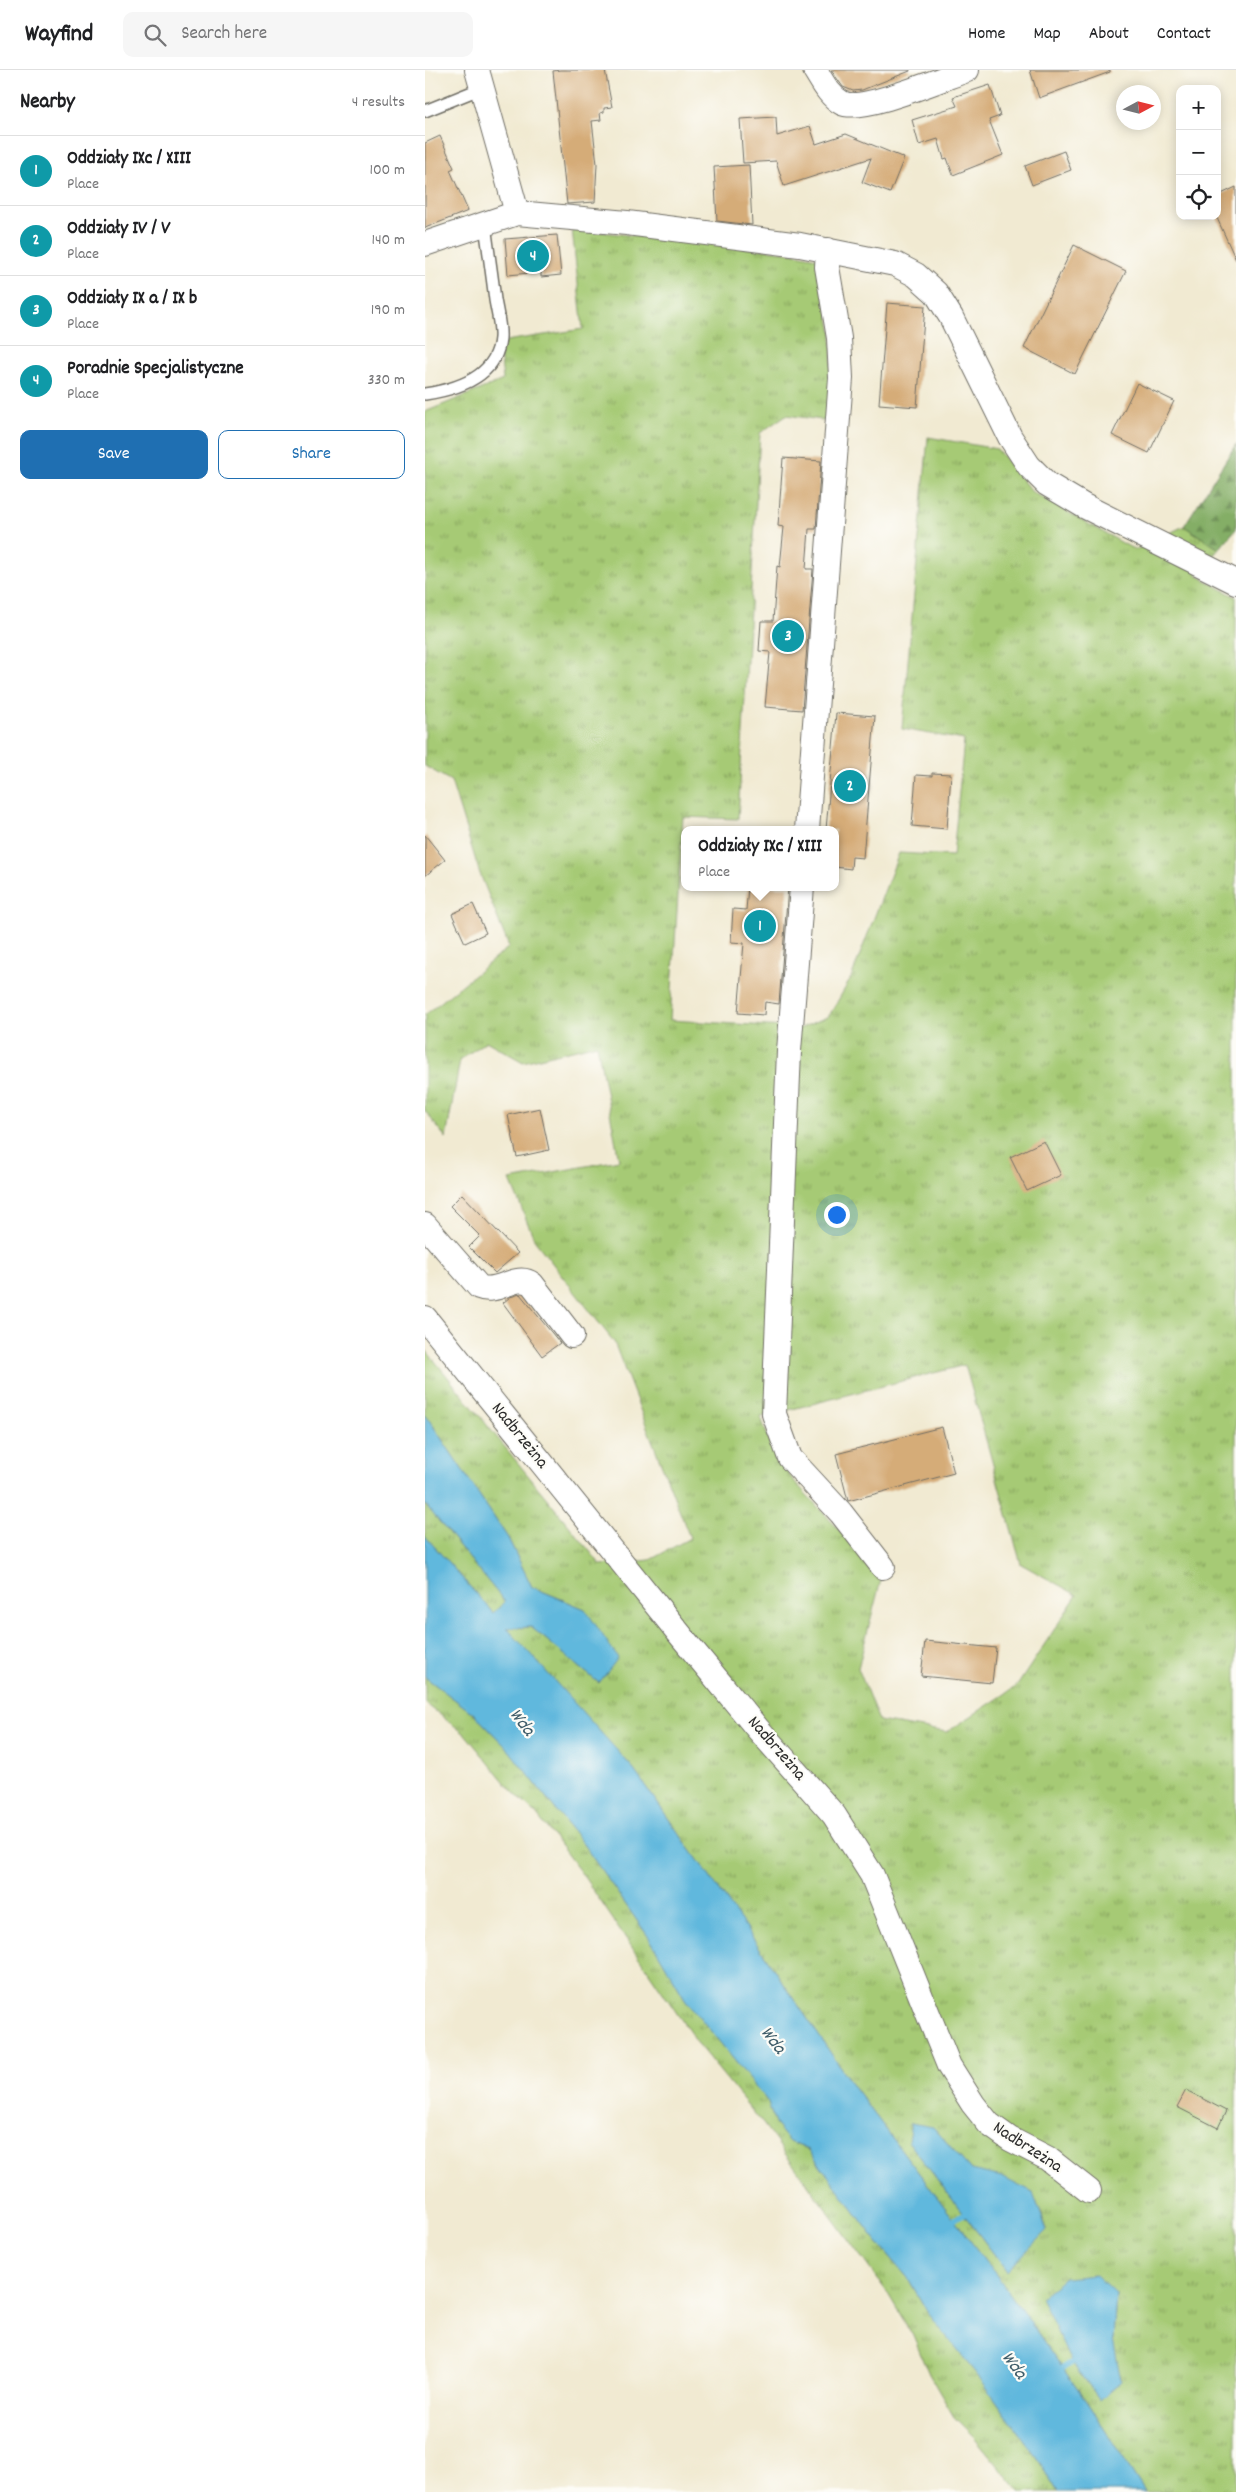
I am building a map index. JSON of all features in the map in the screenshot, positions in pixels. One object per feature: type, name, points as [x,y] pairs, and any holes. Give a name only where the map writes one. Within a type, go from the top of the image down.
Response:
[{"type":"street","points":[[815,70],[827,89],[843,103],[853,106],[880,100],[967,70]]},
{"type":"street","points":[[480,79],[517,213]]},
{"type":"street","points":[[425,244],[517,213],[627,223],[828,250],[895,264],[916,275],[936,293],[951,316],[1009,437],[1029,466],[1047,484],[1084,506],[1236,582]]},
{"type":"street","points":[[807,826],[841,378],[839,338],[827,267],[828,250]]},
{"type":"street","points":[[802,891],[789,1051],[774,1414],[790,1458],[841,1513],[883,1567]]},
{"type":"street","points":[[425,1226],[479,1287],[486,1290],[497,1289],[518,1280],[526,1280],[532,1284],[572,1336]]},
{"type":"street","name":"Nadbrzeżna","points":[[425,1318],[682,1637],[757,1728],[834,1815],[872,1875],[949,2066],[973,2104],[989,2124],[1010,2139],[1047,2158],[1089,2191]]},
{"type":"lane","points":[[425,111],[480,79]]},
{"type":"lane","points":[[425,394],[439,392],[473,380],[491,367],[497,354],[501,336],[485,224]]},
{"type":"green space","points":[[572,229],[786,252],[817,258],[832,333],[830,421],[786,415],[760,433],[738,819],[683,817],[670,1020],[801,1028],[829,1016],[851,978],[899,853],[953,856],[964,740],[902,729],[928,437],[997,449],[1032,492],[1135,550],[1184,526],[1219,549],[1196,575],[1236,597],[1236,2492],[1145,2492],[1088,2404],[1003,2284],[853,2086],[742,1922],[631,1766],[506,1628],[531,1627],[599,1683],[585,1609],[532,1587],[508,1538],[425,1414],[425,1349],[601,1565],[650,1560],[690,1538],[614,1342],[535,1241],[510,1180],[619,1160],[597,1044],[523,1062],[486,1041],[460,1060],[446,1138],[425,1111],[425,1015],[509,947],[479,871],[451,781],[425,766],[425,412],[503,380],[499,342],[583,329]],"holes":[[[965,1365],[1021,1564],[1077,1595],[1017,1686],[947,1732],[879,1721],[858,1668],[882,1576],[793,1480],[771,1447],[761,1417]],[[933,2127],[971,2170],[1033,2193],[1047,2229],[1007,2271],[908,2141]],[[1116,2294],[1113,2339],[1100,2400],[1068,2356]]]},
{"type":"green space","points":[[1236,444],[1236,529],[1219,549],[1184,526]]},
{"type":"green space","points":[[425,1504],[505,1602],[494,1614],[425,1536]]},
{"type":"green space","points":[[425,1677],[474,1714],[508,1749],[583,1844],[650,1939],[685,1999],[768,2102],[775,2124],[790,2142],[809,2150],[872,2235],[908,2278],[928,2313],[985,2385],[1039,2461],[1058,2492],[1020,2492],[976,2439],[954,2417],[929,2374],[913,2336],[887,2292],[764,2125],[700,2047],[582,1874],[537,1815],[512,1791],[465,1734],[425,1703]]},
{"type":"water","name":"Wda","points":[[425,1414],[508,1538],[532,1587],[585,1609],[618,1658],[599,1683],[531,1627],[507,1628],[631,1766],[742,1922],[853,2086],[1003,2284],[1088,2404],[1145,2492],[1058,2492],[1039,2461],[985,2385],[928,2313],[908,2278],[872,2235],[809,2150],[790,2142],[775,2124],[768,2102],[685,1999],[650,1939],[583,1844],[508,1749],[474,1714],[425,1677],[425,1536],[493,1613],[505,1602],[425,1504]]},
{"type":"water","points":[[911,2123],[933,2127],[971,2170],[1002,2177],[1033,2193],[1047,2230],[1007,2271],[908,2141]]},
{"type":"water","points":[[1096,2275],[1116,2294],[1113,2339],[1121,2381],[1100,2400],[1068,2356],[1041,2297],[1065,2278]]},
{"type":"building","points":[[605,70],[612,107],[604,108],[604,112],[600,113],[601,120],[592,121],[597,164],[595,202],[567,204],[553,71]]},
{"type":"building","points":[[831,70],[910,71],[862,90],[853,91],[843,87]]},
{"type":"building","points":[[1030,70],[1110,70],[1110,72],[1039,98]]},
{"type":"building","points":[[990,85],[1000,116],[989,120],[1003,155],[953,175],[947,158],[944,159],[938,139],[919,145],[912,120],[957,106],[953,97]]},
{"type":"building","points":[[776,117],[777,136],[810,126],[816,144],[846,134],[904,158],[890,193],[862,182],[871,158],[784,186],[776,161],[743,163],[740,119]]},
{"type":"building","points":[[440,136],[454,168],[450,170],[468,211],[425,228],[425,143]]},
{"type":"building","points":[[1064,151],[1071,170],[1032,185],[1025,166]]},
{"type":"building","points":[[749,165],[752,225],[717,221],[714,167]]},
{"type":"building","points":[[1236,187],[1236,260],[1218,220],[1221,220],[1221,194]]},
{"type":"building","points":[[557,235],[561,275],[541,277],[541,272],[508,275],[505,239]]},
{"type":"building","points":[[1074,245],[1126,271],[1075,374],[1024,348]]},
{"type":"building","points":[[887,303],[925,306],[917,407],[879,404]]},
{"type":"building","points":[[1137,383],[1174,401],[1149,453],[1112,435]]},
{"type":"building","points":[[783,458],[821,461],[816,529],[809,529],[806,569],[813,569],[802,710],[765,707],[770,652],[759,651],[761,621],[773,621],[777,566],[780,567],[784,527],[778,526]]},
{"type":"building","points":[[836,713],[875,716],[863,858],[852,857],[851,869],[839,868],[839,826],[826,826]]},
{"type":"building","points":[[932,773],[951,774],[947,829],[912,826],[916,775],[932,776]]},
{"type":"building","points":[[425,835],[445,860],[425,876]]},
{"type":"building","points":[[748,891],[788,891],[779,1004],[765,1002],[764,1015],[738,1013],[744,943],[731,942],[733,909],[746,910]]},
{"type":"building","points":[[473,904],[486,933],[465,943],[452,914]]},
{"type":"building","points":[[540,1108],[549,1150],[517,1157],[508,1115]]},
{"type":"building","points":[[1044,1141],[1061,1175],[1027,1191],[1010,1157]]},
{"type":"building","points":[[462,1194],[518,1253],[495,1273],[469,1247],[480,1236],[450,1206]]},
{"type":"building","points":[[520,1294],[560,1343],[542,1356],[503,1303],[510,1297]]},
{"type":"building","points":[[942,1427],[954,1473],[848,1501],[836,1454]]},
{"type":"building","points":[[925,1641],[996,1648],[992,1683],[921,1676]]},
{"type":"building","points":[[1186,2090],[1226,2111],[1218,2128],[1177,2107]]},
{"type":"waterway","points":[[954,2220],[963,2214]]},
{"type":"waterway","points":[[1063,2368],[1073,2362]]},
{"type":"place","name":"Poradnie Specjalistyczne","points":[[533,256]]},
{"type":"place","name":"Oddziały IX a / IX b","points":[[788,636]]},
{"type":"place","name":"Oddziały IV / V","points":[[850,786]]},
{"type":"place","name":"Oddziały IXc / XIII","points":[[760,926]]}]
